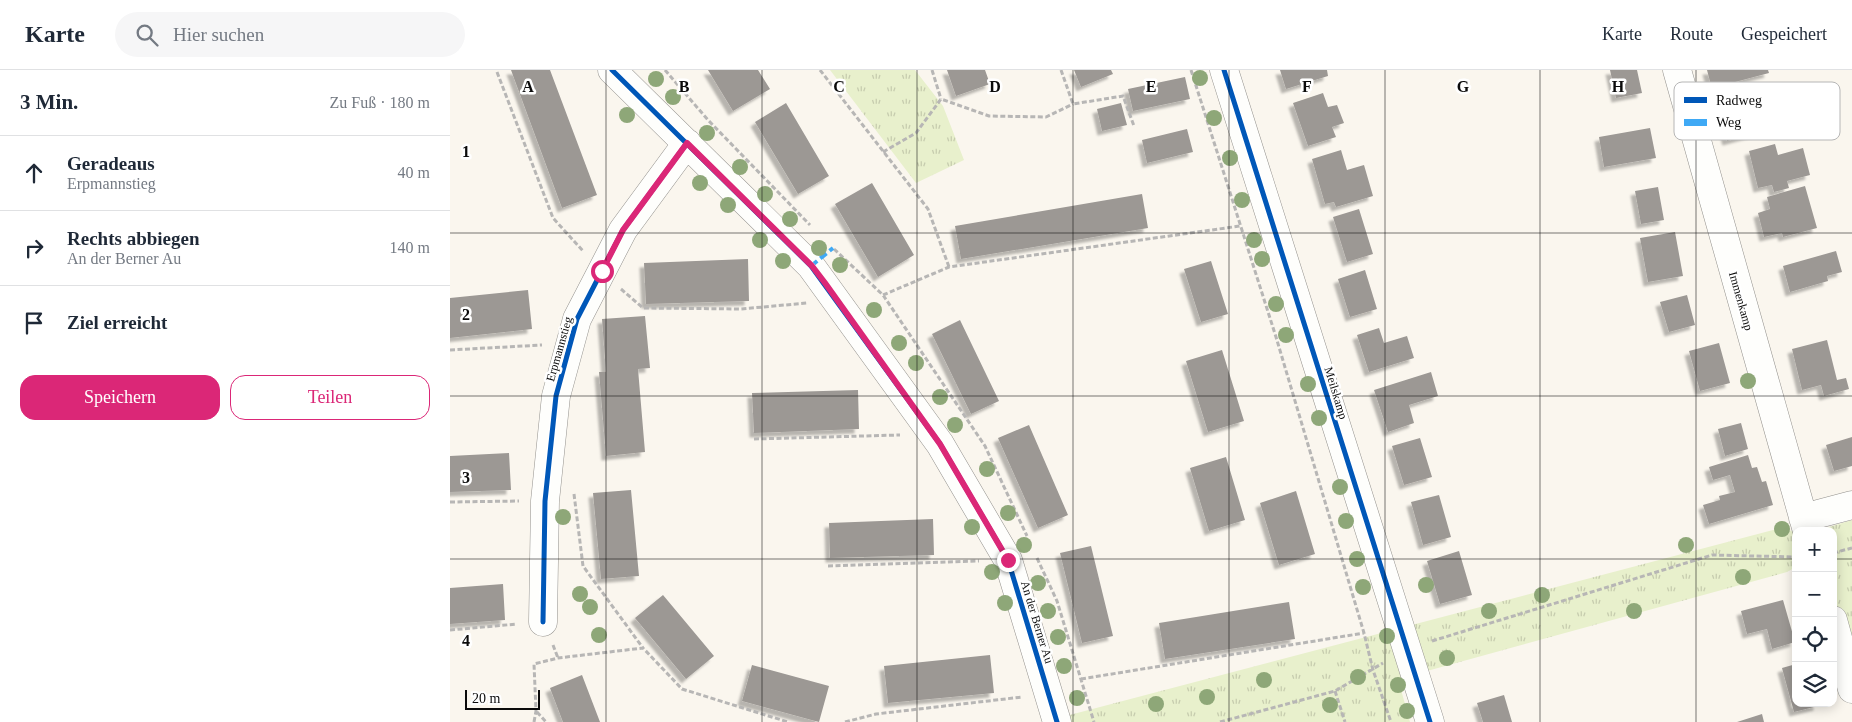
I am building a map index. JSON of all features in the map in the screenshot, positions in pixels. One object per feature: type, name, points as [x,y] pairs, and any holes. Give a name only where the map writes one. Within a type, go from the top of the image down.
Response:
[{"type":"street","name":"An der Berner Au","points":[[612,70],[812,266],[940,444],[1008,560],[1057,722]]},
{"type":"street","name":"Meilskamp","points":[[1224,70],[1405,649],[1430,722]]},
{"type":"street","name":"Immenkamp","points":[[1697,140],[1805,524]]},
{"type":"street","name":"Erpmannstieg","points":[[543,622],[545,501],[556,396],[577,319],[623,230],[687,143]]},
{"type":"street","points":[[1805,524],[1852,505]]},
{"type":"street","points":[[1837,635],[1852,689]]},
{"type":"path","points":[[820,70],[928,209],[949,267]]},
{"type":"path","points":[[932,70],[941,99]]},
{"type":"path","points":[[1061,70],[1073,104]]},
{"type":"path","points":[[1191,70],[1276,336],[1364,633],[1373,670],[1390,722]]},
{"type":"path","points":[[941,99],[990,116],[1046,117],[1073,104],[1123,96],[1134,126]]},
{"type":"path","points":[[882,152],[916,133],[941,99]]},
{"type":"path","points":[[883,295],[949,267],[1240,226]]},
{"type":"path","points":[[805,296],[812,303]]},
{"type":"path","points":[[450,350],[570,343]]},
{"type":"path","points":[[754,439],[908,434]]},
{"type":"path","points":[[574,491],[583,566],[643,648],[682,689],[788,722]]},
{"type":"path","points":[[450,502],[545,501]]},
{"type":"path","points":[[1837,552],[1852,548]]},
{"type":"path","points":[[828,566],[984,561],[979,552]]},
{"type":"path","points":[[1220,722],[1335,692],[1405,649],[1712,555],[1792,557]]},
{"type":"path","points":[[450,630],[543,622]]},
{"type":"path","points":[[1081,680],[1364,633]]},
{"type":"path","points":[[534,722],[536,711],[534,664],[558,658],[643,648]]},
{"type":"path","points":[[1335,692],[1345,722]]},
{"type":"path","points":[[846,722],[876,714],[1030,696]]},
{"type":"path","points":[[536,711],[546,722]]},
{"type":"green space","points":[[830,70],[915,70],[943,106],[964,160],[916,183]]},
{"type":"green space","points":[[1852,520],[1852,662],[1837,614],[1837,527],[1829,527]]},
{"type":"green space","points":[[1773,530],[1792,531],[1792,569],[1787,572],[1398,679],[1410,722],[1043,722]]},
{"type":"building","points":[[511,70],[550,70],[597,195],[562,208]]},
{"type":"building","points":[[708,70],[758,70],[770,89],[733,111]]},
{"type":"building","points":[[947,70],[985,70],[990,84],[956,96]]},
{"type":"building","points":[[1074,70],[1111,70],[1113,74],[1081,87]]},
{"type":"building","points":[[1280,70],[1327,70],[1328,76],[1286,89]]},
{"type":"building","points":[[1610,70],[1637,70],[1642,93],[1616,98]]},
{"type":"building","points":[[1707,70],[1768,70],[1769,73],[1735,82],[1710,82]]},
{"type":"building","points":[[1185,77],[1190,99],[1133,111],[1128,89]]},
{"type":"building","points":[[1323,93],[1328,107],[1337,105],[1344,123],[1332,127],[1336,137],[1308,146],[1293,103]]},
{"type":"building","points":[[786,103],[829,176],[798,194],[755,122]]},
{"type":"building","points":[[1121,103],[1127,125],[1102,131],[1097,109]]},
{"type":"building","points":[[1650,128],[1656,158],[1604,167],[1599,137]]},
{"type":"building","points":[[1187,129],[1193,152],[1147,163],[1142,140]]},
{"type":"building","points":[[1775,144],[1778,155],[1803,148],[1810,175],[1787,181],[1789,188],[1774,192],[1772,185],[1758,188],[1749,151]]},
{"type":"building","points":[[1341,150],[1347,170],[1364,165],[1373,196],[1336,207],[1334,202],[1325,204],[1312,159]]},
{"type":"building","points":[[872,183],[914,255],[878,277],[835,204]]},
{"type":"building","points":[[1805,186],[1817,228],[1783,237],[1782,233],[1764,237],[1758,213],[1770,209],[1767,197]]},
{"type":"building","points":[[1658,187],[1664,220],[1641,224],[1635,191]]},
{"type":"building","points":[[1142,194],[1148,228],[961,259],[955,226]]},
{"type":"building","points":[[1359,209],[1373,254],[1347,262],[1333,217]]},
{"type":"building","points":[[1675,232],[1683,276],[1648,282],[1640,238]]},
{"type":"building","points":[[1836,251],[1842,272],[1827,276],[1828,281],[1790,292],[1783,266]]},
{"type":"building","points":[[748,259],[749,301],[646,304],[644,263]]},
{"type":"building","points":[[1211,261],[1228,314],[1201,322],[1184,269]]},
{"type":"building","points":[[1365,270],[1377,309],[1350,317],[1338,279]]},
{"type":"building","points":[[528,290],[532,329],[450,338],[450,298]]},
{"type":"building","points":[[1687,295],[1695,325],[1669,332],[1660,302]]},
{"type":"building","points":[[645,316],[650,368],[638,369],[645,452],[606,456],[599,372],[606,372],[602,319]]},
{"type":"building","points":[[960,320],[999,401],[971,414],[932,334]]},
{"type":"building","points":[[1379,328],[1384,343],[1407,336],[1414,358],[1369,372],[1357,335]]},
{"type":"building","points":[[1827,340],[1837,380],[1846,378],[1849,389],[1824,396],[1821,385],[1802,390],[1792,349]]},
{"type":"building","points":[[1719,343],[1730,383],[1700,391],[1689,351]]},
{"type":"building","points":[[1222,350],[1244,421],[1208,432],[1186,361]]},
{"type":"building","points":[[1431,372],[1438,396],[1409,405],[1414,423],[1388,432],[1374,390]]},
{"type":"building","points":[[858,390],[859,429],[754,433],[752,393]]},
{"type":"building","points":[[1741,423],[1748,449],[1725,456],[1718,429]]},
{"type":"building","points":[[1029,425],[1068,515],[1038,528],[998,438]]},
{"type":"building","points":[[1852,437],[1852,466],[1834,471],[1826,445]]},
{"type":"building","points":[[1420,438],[1432,477],[1404,485],[1392,446]]},
{"type":"building","points":[[509,453],[511,490],[450,492],[450,456]]},
{"type":"building","points":[[1748,455],[1752,468],[1757,467],[1762,482],[1766,481],[1773,505],[1709,524],[1703,505],[1720,500],[1719,496],[1735,492],[1730,475],[1713,480],[1709,467]]},
{"type":"building","points":[[1226,457],[1245,520],[1209,531],[1190,468]]},
{"type":"building","points":[[631,490],[639,576],[601,579],[593,493]]},
{"type":"building","points":[[1296,491],[1315,554],[1279,565],[1260,503]]},
{"type":"building","points":[[1439,495],[1451,537],[1423,545],[1411,502]]},
{"type":"building","points":[[933,519],[934,555],[830,558],[829,523]]},
{"type":"building","points":[[1091,546],[1113,636],[1082,643],[1060,553]]},
{"type":"building","points":[[1459,551],[1472,595],[1440,604],[1427,561]]},
{"type":"building","points":[[503,584],[505,620],[450,624],[450,588]]},
{"type":"building","points":[[663,595],[714,656],[686,679],[635,618]]},
{"type":"building","points":[[1783,600],[1792,632],[1792,643],[1772,649],[1767,629],[1747,634],[1741,611]]},
{"type":"building","points":[[1289,602],[1295,639],[1165,659],[1159,623]]},
{"type":"building","points":[[990,655],[994,693],[888,703],[884,666]]},
{"type":"building","points":[[752,665],[829,686],[819,722],[742,701]]},
{"type":"building","points":[[1792,665],[1792,705],[1782,668]]},
{"type":"building","points":[[582,675],[600,722],[563,722],[550,688]]},
{"type":"building","points":[[1504,695],[1512,722],[1483,722],[1477,703]]},
{"type":"building","points":[[1793,707],[1814,707],[1794,712]]},
{"type":"building","points":[[1762,714],[1764,722],[1737,722]]},
{"type":"marked path","points":[[811,266],[833,248]]},
{"type":"cycle path","points":[[612,70],[811,266],[940,444],[1008,560],[1057,722]]},
{"type":"cycle path","points":[[1224,70],[1430,722]]},
{"type":"cycle path","points":[[543,622],[545,501],[556,396],[577,319],[623,230],[687,143]]},
{"type":"route","points":[[602,271],[623,230],[687,143],[812,266],[940,444],[1008,560]]}]
